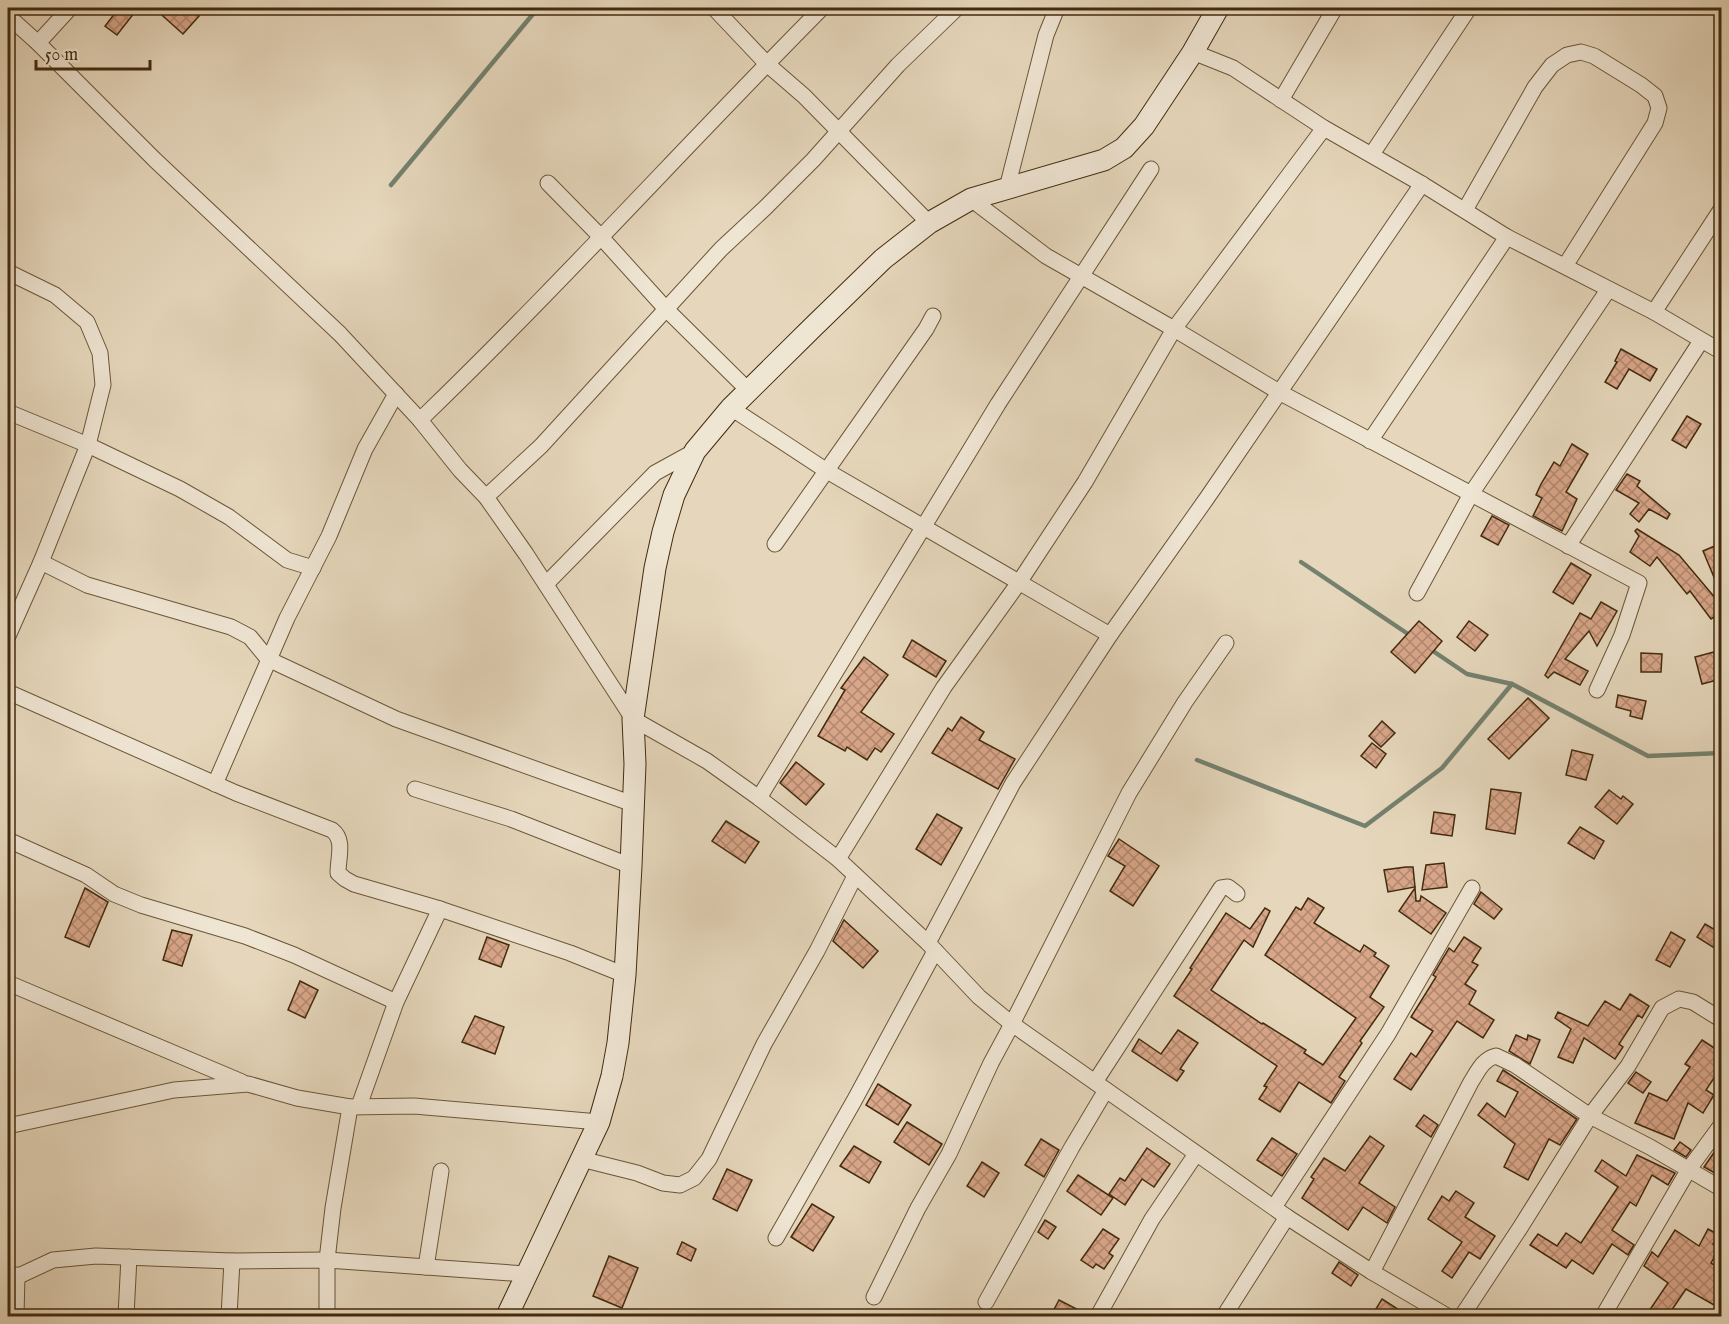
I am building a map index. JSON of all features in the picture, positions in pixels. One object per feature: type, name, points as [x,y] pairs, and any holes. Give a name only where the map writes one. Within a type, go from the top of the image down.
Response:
[{"type":"street","points":[[38,43],[70,8]]},
{"type":"street","points":[[714,8],[767,64],[804,96],[929,223]]},
{"type":"street","points":[[420,420],[503,339],[822,8]]},
{"type":"street","points":[[486,497],[541,446],[721,249],[765,208],[898,65],[957,8]]},
{"type":"street","points":[[1007,188],[1046,35],[1057,8]]},
{"type":"street","points":[[507,1317],[599,1122],[612,1076],[625,975],[632,866],[635,764],[633,719],[655,568],[663,532],[674,495],[695,451],[731,408],[884,259],[929,223],[971,199],[1104,160],[1124,148],[1144,126],[1193,52],[1218,8]]},
{"type":"street","points":[[1281,100],[1335,8]]},
{"type":"street","points":[[1372,154],[1469,8]]},
{"type":"street","points":[[8,16],[155,160],[340,334],[420,420],[460,470],[486,497],[546,584],[633,719],[707,761],[838,859],[980,997],[1012,1024],[1152,1120],[1196,1154],[1287,1217],[1447,1317]]},
{"type":"street","points":[[1193,52],[1233,68],[1324,129],[1372,154],[1507,237],[1654,312],[1722,352]]},
{"type":"street","points":[[1465,210],[1534,87],[1552,65],[1567,55],[1581,52],[1594,56],[1655,96],[1659,108],[1655,123],[1565,266]]},
{"type":"street","points":[[838,859],[944,687],[1020,581],[1085,482],[1174,329],[1324,129]]},
{"type":"street","points":[[759,798],[866,623],[922,526],[1151,168]]},
{"type":"street","points":[[548,183],[666,309],[749,391]]},
{"type":"street","points":[[776,1238],[854,1101],[1013,783],[1110,635],[1422,184]]},
{"type":"street","points":[[971,199],[1046,256],[1279,392],[1639,583],[1622,635],[1598,690]]},
{"type":"street","points":[[1654,312],[1722,208]]},
{"type":"street","points":[[1370,441],[1507,237]]},
{"type":"street","points":[[8,273],[55,295],[87,322],[100,353],[103,385],[88,445],[41,562],[8,636]]},
{"type":"street","points":[[1417,593],[1471,494],[1608,290]]},
{"type":"street","points":[[775,544],[933,316]]},
{"type":"street","points":[[1568,546],[1701,341]]},
{"type":"street","points":[[214,784],[268,659],[329,536],[365,449],[396,394]]},
{"type":"street","points":[[731,408],[827,471],[1110,635]]},
{"type":"street","points":[[8,412],[88,445],[180,489],[229,517],[287,560],[312,568]]},
{"type":"street","points":[[546,584],[655,473],[695,451]]},
{"type":"street","points":[[41,562],[87,585],[231,627],[250,637],[268,659],[396,719],[633,804]]},
{"type":"street","points":[[874,1297],[918,1208],[949,1154],[991,1063],[1129,793],[1185,702],[1226,643]]},
{"type":"street","points":[[8,692],[214,784],[332,830],[341,840],[338,873],[345,879],[378,892],[440,909],[570,953],[625,975]]},
{"type":"street","points":[[415,789],[512,819],[632,866]]},
{"type":"street","points":[[8,840],[86,875],[114,894],[141,905],[255,939],[396,1002]]},
{"type":"street","points":[[581,1159],[671,1184],[680,1185],[694,1178],[709,1159],[764,1044],[855,876]]},
{"type":"street","points":[[986,1302],[1072,1147],[1100,1086],[1221,888],[1228,887],[1237,894]]},
{"type":"street","points":[[1274,1207],[1388,1034],[1472,888]]},
{"type":"street","points":[[327,1317],[327,1260],[333,1208],[355,1106],[396,1002],[440,909]]},
{"type":"street","points":[[8,983],[248,1084],[297,1098],[355,1106],[414,1106],[599,1122]]},
{"type":"street","points":[[1462,1317],[1590,1116],[1628,1066],[1662,1008],[1679,999],[1694,1002],[1722,1020]]},
{"type":"street","points":[[1372,1272],[1471,1082],[1482,1063],[1496,1056],[1590,1116],[1722,1189]]},
{"type":"street","points":[[8,1126],[174,1090],[248,1084]]},
{"type":"street","points":[[1603,1317],[1689,1169],[1722,1124]]},
{"type":"street","points":[[1098,1317],[1152,1220],[1196,1154]]},
{"type":"street","points":[[426,1267],[441,1171]]},
{"type":"street","points":[[1224,1317],[1287,1217]]},
{"type":"street","points":[[16,1317],[12,1278],[53,1260],[96,1256],[232,1261],[327,1260],[526,1274]]},
{"type":"street","points":[[126,1317],[129,1257]]},
{"type":"street","points":[[229,1317],[232,1261]]},
{"type":"building","points":[[119,8],[138,8],[117,35],[105,26]]},
{"type":"building","points":[[154,8],[190,8],[199,16],[183,34]]},
{"type":"building","points":[[1621,349],[1657,369],[1650,381],[1629,369],[1617,389],[1605,382],[1617,362],[1615,361]]},
{"type":"building","points":[[1687,416],[1701,424],[1686,448],[1672,440]]},
{"type":"building","points":[[1572,444],[1588,454],[1566,492],[1577,499],[1562,531],[1533,516],[1542,498],[1536,495],[1541,484],[1554,462],[1560,466]]},
{"type":"building","points":[[1627,474],[1640,481],[1637,486],[1670,514],[1667,519],[1649,509],[1639,522],[1630,514],[1639,503],[1616,490]]},
{"type":"building","points":[[1492,516],[1509,525],[1498,545],[1481,536]]},
{"type":"building","points":[[1637,529],[1679,555],[1722,606],[1722,612],[1711,619],[1690,591],[1687,594],[1657,557],[1650,566],[1630,552],[1639,536],[1635,531]]},
{"type":"building","points":[[1722,543],[1722,594],[1721,594],[1703,551]]},
{"type":"building","points":[[1571,563],[1591,575],[1573,604],[1553,592]]},
{"type":"building","points":[[1601,602],[1617,611],[1597,646],[1589,631],[1565,659],[1588,671],[1580,685],[1554,672],[1548,678],[1545,675],[1580,613],[1591,619]]},
{"type":"building","points":[[1419,621],[1442,641],[1415,673],[1391,652]]},
{"type":"building","points":[[1469,621],[1488,635],[1475,651],[1457,637]]},
{"type":"building","points":[[912,640],[946,661],[936,677],[903,657]]},
{"type":"building","points":[[1714,652],[1721,679],[1702,684],[1695,657]]},
{"type":"building","points":[[1641,653],[1662,654],[1661,672],[1641,672]]},
{"type":"building","points":[[864,657],[888,675],[861,712],[894,734],[881,752],[875,748],[867,760],[847,747],[845,751],[818,736],[845,690],[841,688]]},
{"type":"building","points":[[1618,695],[1646,701],[1642,719],[1630,716],[1631,711],[1616,707]]},
{"type":"building","points":[[1528,698],[1549,718],[1509,759],[1488,739]]},
{"type":"building","points":[[961,717],[984,732],[979,740],[1015,759],[998,789],[932,753],[948,728],[952,731]]},
{"type":"building","points":[[1382,721],[1395,733],[1381,747],[1369,736]]},
{"type":"building","points":[[1372,743],[1386,754],[1376,768],[1361,756]]},
{"type":"building","points":[[1572,750],[1593,755],[1586,780],[1566,775]]},
{"type":"building","points":[[796,762],[824,784],[806,805],[780,783]]},
{"type":"building","points":[[1491,789],[1521,793],[1515,834],[1486,829]]},
{"type":"building","points":[[1609,790],[1621,799],[1623,796],[1633,804],[1617,824],[1595,807]]},
{"type":"building","points":[[1434,812],[1455,815],[1452,836],[1431,833]]},
{"type":"building","points":[[937,814],[962,828],[941,865],[916,849]]},
{"type":"building","points":[[726,821],[759,842],[745,863],[712,841]]},
{"type":"building","points":[[1580,827],[1604,841],[1594,859],[1568,843]]},
{"type":"building","points":[[1119,839],[1159,866],[1133,906],[1110,891],[1125,866],[1108,856]]},
{"type":"building","points":[[1444,863],[1447,887],[1422,890],[1426,865]]},
{"type":"building","points":[[1413,867],[1415,887],[1388,892],[1384,870]]},
{"type":"building","points":[[85,888],[108,902],[89,947],[65,937]]},
{"type":"building","points":[[1415,888],[1416,901],[1420,901],[1421,896],[1446,913],[1431,934],[1399,911]]},
{"type":"building","points":[[1481,892],[1502,909],[1494,919],[1474,904]]},
{"type":"building","points":[[1308,898],[1324,908],[1314,923],[1360,952],[1364,945],[1376,953],[1374,956],[1389,966],[1370,997],[1384,1007],[1360,1041],[1362,1043],[1339,1077],[1345,1081],[1331,1103],[1299,1082],[1280,1112],[1259,1099],[1267,1087],[1264,1086],[1277,1066],[1174,996],[1226,913],[1250,929],[1265,908],[1270,911],[1253,947],[1244,940],[1211,990],[1306,1050],[1304,1053],[1323,1065],[1356,1018],[1265,955],[1296,907],[1301,910]]},
{"type":"building","points":[[844,920],[878,951],[863,968],[833,941]]},
{"type":"building","points":[[1705,924],[1722,934],[1722,940],[1716,949],[1697,937]]},
{"type":"building","points":[[172,930],[192,935],[182,966],[163,960]]},
{"type":"building","points":[[1671,932],[1685,940],[1670,967],[1656,960]]},
{"type":"building","points":[[487,937],[509,945],[501,967],[479,959]]},
{"type":"building","points":[[1464,937],[1481,948],[1472,962],[1478,965],[1465,984],[1476,991],[1469,1004],[1494,1020],[1483,1038],[1457,1021],[1411,1090],[1394,1079],[1411,1053],[1416,1057],[1433,1031],[1411,1017],[1436,977],[1433,975],[1449,948],[1454,952]]},
{"type":"building","points":[[300,981],[318,990],[305,1018],[288,1010]]},
{"type":"building","points":[[1630,994],[1649,1006],[1642,1018],[1638,1015],[1619,1044],[1623,1047],[1615,1059],[1584,1038],[1573,1063],[1558,1057],[1571,1029],[1555,1018],[1558,1012],[1588,1026],[1605,1001],[1620,1010]]},
{"type":"building","points":[[475,1016],[504,1027],[495,1054],[462,1042]]},
{"type":"building","points":[[1178,1030],[1198,1043],[1180,1069],[1184,1071],[1177,1081],[1132,1051],[1139,1039],[1161,1054]]},
{"type":"building","points":[[1516,1035],[1527,1040],[1528,1035],[1540,1040],[1530,1064],[1509,1051]]},
{"type":"building","points":[[1702,1040],[1722,1053],[1722,1066],[1706,1090],[1714,1095],[1703,1113],[1688,1103],[1674,1139],[1635,1123],[1649,1093],[1667,1101],[1690,1067],[1685,1064]]},
{"type":"building","points":[[1503,1070],[1577,1119],[1560,1145],[1549,1139],[1528,1180],[1504,1167],[1515,1144],[1478,1115],[1487,1103],[1505,1117],[1518,1092],[1497,1081]]},
{"type":"building","points":[[1636,1072],[1651,1082],[1643,1093],[1628,1083]]},
{"type":"building","points":[[878,1084],[911,1105],[898,1125],[866,1105]]},
{"type":"building","points":[[1424,1115],[1438,1125],[1431,1137],[1416,1126]]},
{"type":"building","points":[[907,1122],[942,1144],[929,1165],[894,1142]]},
{"type":"building","points":[[1370,1136],[1384,1146],[1359,1183],[1395,1207],[1387,1223],[1363,1207],[1348,1230],[1302,1198],[1314,1179],[1311,1177],[1324,1158],[1345,1171]]},
{"type":"building","points":[[1272,1138],[1297,1154],[1282,1176],[1257,1160]]},
{"type":"building","points":[[1041,1139],[1059,1150],[1044,1177],[1025,1165]]},
{"type":"building","points":[[1722,1141],[1722,1177],[1704,1167]]},
{"type":"building","points":[[1680,1142],[1691,1150],[1686,1157],[1674,1150]]},
{"type":"building","points":[[854,1146],[881,1162],[869,1183],[840,1166]]},
{"type":"building","points":[[1147,1148],[1170,1164],[1154,1187],[1142,1179],[1125,1205],[1109,1194],[1120,1178],[1125,1181]]},
{"type":"building","points":[[1637,1155],[1675,1173],[1668,1185],[1652,1175],[1636,1206],[1630,1202],[1612,1230],[1634,1245],[1628,1255],[1612,1244],[1593,1274],[1572,1260],[1566,1268],[1530,1245],[1538,1234],[1557,1246],[1566,1233],[1581,1243],[1618,1187],[1595,1171],[1602,1160],[1626,1176]]},
{"type":"building","points":[[982,1162],[999,1173],[984,1197],[967,1186]]},
{"type":"building","points":[[727,1169],[752,1180],[737,1211],[713,1199]]},
{"type":"building","points":[[1078,1175],[1113,1198],[1101,1215],[1067,1191]]},
{"type":"building","points":[[1456,1191],[1474,1203],[1465,1217],[1495,1236],[1480,1259],[1469,1252],[1452,1278],[1442,1271],[1462,1242],[1428,1219],[1442,1196],[1449,1201]]},
{"type":"building","points":[[812,1204],[834,1217],[813,1251],[791,1237]]},
{"type":"building","points":[[1045,1220],[1056,1227],[1048,1239],[1038,1232]]},
{"type":"building","points":[[1103,1229],[1119,1239],[1109,1253],[1113,1256],[1104,1269],[1096,1264],[1093,1268],[1081,1260]]},
{"type":"building","points":[[1708,1229],[1719,1235],[1713,1244],[1720,1247],[1711,1263],[1722,1270],[1722,1293],[1714,1305],[1686,1289],[1667,1317],[1645,1317],[1668,1283],[1644,1266],[1652,1252],[1658,1257],[1675,1230],[1699,1246]]},
{"type":"building","points":[[682,1242],[696,1249],[691,1261],[677,1254]]},
{"type":"building","points":[[609,1256],[638,1268],[622,1308],[593,1296]]},
{"type":"building","points":[[1339,1262],[1358,1275],[1351,1286],[1332,1273]]},
{"type":"building","points":[[1382,1299],[1410,1317],[1371,1317]]},
{"type":"building","points":[[1059,1300],[1088,1315],[1088,1317],[1050,1317]]},
{"type":"waterway","points":[[391,185],[538,8]]},
{"type":"waterway","points":[[1301,562],[1411,636]]},
{"type":"waterway","points":[[1430,649],[1467,674],[1512,684],[1648,756],[1722,753]]},
{"type":"waterway","points":[[1197,760],[1365,826],[1442,768],[1512,684]]}]
